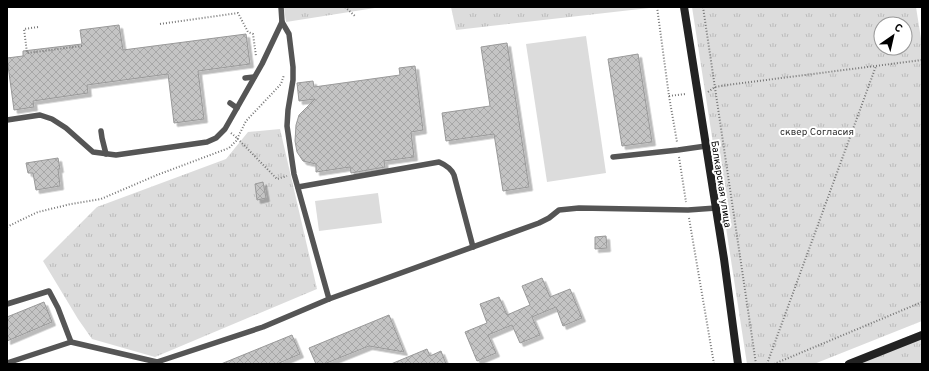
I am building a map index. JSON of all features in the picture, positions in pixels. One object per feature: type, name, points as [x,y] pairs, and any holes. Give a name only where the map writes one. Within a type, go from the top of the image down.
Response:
[{"type":"main road","name":"Балкарская улица","points":[[684,7],[724,259],[738,364]]},
{"type":"main road","points":[[849,364],[922,335]]},
{"type":"lane","points":[[281,7],[282,22],[289,34],[293,67],[294,80],[288,110],[287,126],[294,174],[329,299]]},
{"type":"lane","points":[[7,120],[40,115],[52,119],[66,128],[93,152],[106,154],[116,155],[207,142],[216,138],[225,129],[282,22]]},
{"type":"lane","points":[[245,78],[254,77]]},
{"type":"lane","points":[[230,103],[237,108]]},
{"type":"lane","points":[[101,131],[106,154]]},
{"type":"lane","points":[[613,157],[706,146]]},
{"type":"lane","points":[[298,187],[439,162],[450,168],[454,175],[473,247]]},
{"type":"lane","points":[[7,362],[71,342],[157,362],[263,327],[329,299],[539,223],[549,218],[559,210],[578,208],[688,210],[716,208]]},
{"type":"lane","points":[[7,304],[49,290],[58,308],[71,342]]},
{"type":"path","points":[[345,7],[356,17]]},
{"type":"path","points":[[657,7],[669,96],[714,364]]},
{"type":"path","points":[[703,7],[756,364]]},
{"type":"path","points":[[160,24],[238,12],[248,32],[253,34],[257,59]]},
{"type":"path","points":[[23,25],[27,53],[82,46]]},
{"type":"path","points":[[24,29],[38,27]]},
{"type":"path","points":[[708,92],[715,87],[922,60]]},
{"type":"path","points":[[767,364],[876,66]]},
{"type":"path","points":[[7,228],[38,212],[101,199],[157,175],[229,148],[237,138],[246,122],[281,84],[285,72],[293,67]]},
{"type":"path","points":[[669,96],[685,94]]},
{"type":"path","points":[[225,129],[237,138],[277,179],[294,174]]},
{"type":"path","points":[[735,259],[740,258]]},
{"type":"path","points":[[774,364],[922,302]]},
{"type":"green space","points":[[284,7],[381,7],[286,22]]},
{"type":"green space","points":[[451,7],[649,7],[649,8],[456,30]]},
{"type":"green space","name":"сквер Согласия","points":[[692,7],[916,7],[922,45],[922,321],[814,364],[747,364]]},
{"type":"green space","points":[[586,36],[606,173],[547,182],[526,44]]},
{"type":"green space","points":[[280,129],[317,289],[155,357],[92,339],[78,319],[43,261],[97,207],[226,159],[248,132]]},
{"type":"green space","points":[[378,193],[382,223],[319,231],[315,201]]},
{"type":"green space","points":[[922,335],[922,364],[849,364]]},
{"type":"building","points":[[119,25],[123,50],[246,34],[250,64],[198,71],[204,119],[174,123],[168,74],[87,85],[88,93],[33,101],[34,107],[14,110],[7,58],[23,56],[23,51],[82,44],[80,30]]},
{"type":"building","points":[[507,43],[529,187],[503,191],[494,134],[446,141],[442,113],[490,106],[481,47]]},
{"type":"building","points":[[638,54],[652,142],[622,146],[608,59]]},
{"type":"building","points":[[415,66],[423,130],[411,132],[414,157],[384,161],[385,167],[351,173],[350,167],[316,172],[316,164],[303,161],[297,152],[295,141],[296,125],[299,115],[315,99],[299,101],[297,83],[313,81],[314,87],[400,75],[399,68]]},
{"type":"building","points":[[58,158],[60,169],[58,169],[60,186],[36,190],[33,173],[28,173],[26,163]]},
{"type":"building","points":[[263,182],[266,198],[257,200],[255,184]]},
{"type":"building","points":[[606,236],[607,248],[595,249],[595,237]]},
{"type":"building","points":[[542,278],[550,297],[570,289],[582,318],[563,326],[556,307],[532,317],[540,335],[520,343],[512,325],[488,335],[496,353],[477,361],[465,332],[487,323],[480,304],[499,297],[507,315],[530,305],[522,286]]},
{"type":"building","points":[[44,302],[52,322],[7,341],[7,317]]},
{"type":"building","points":[[389,315],[404,352],[369,346],[324,364],[316,364],[309,348]]},
{"type":"building","points":[[292,335],[300,354],[277,364],[221,364]]},
{"type":"building","points":[[427,349],[430,356],[441,351],[446,364],[391,364]]}]
